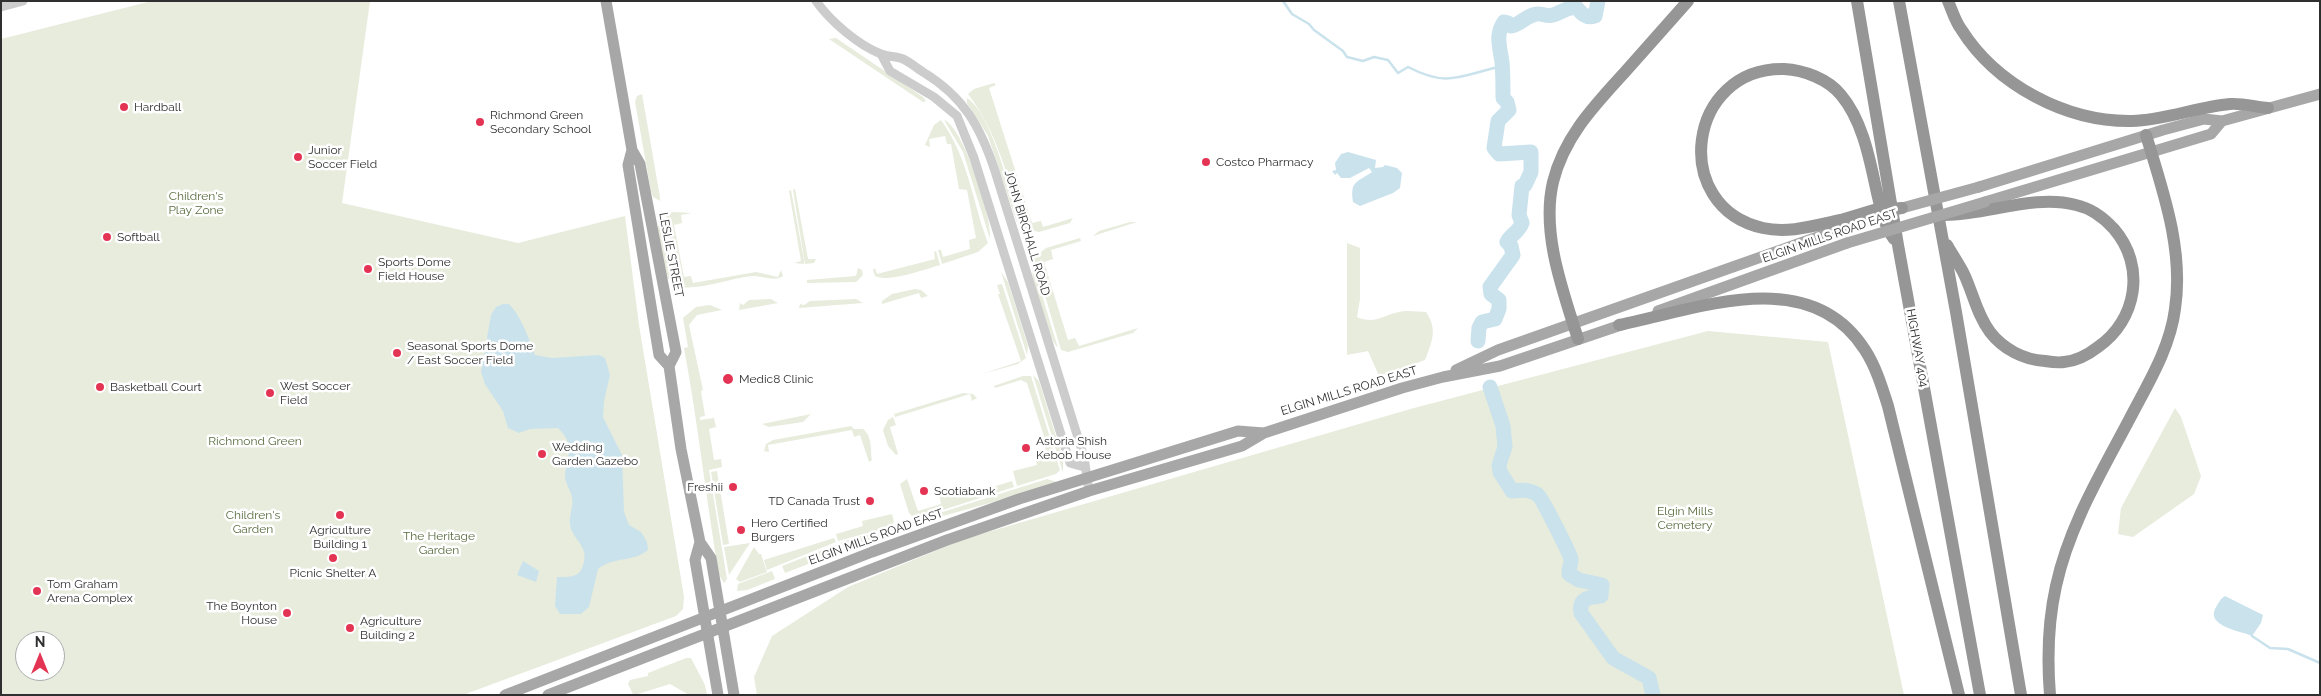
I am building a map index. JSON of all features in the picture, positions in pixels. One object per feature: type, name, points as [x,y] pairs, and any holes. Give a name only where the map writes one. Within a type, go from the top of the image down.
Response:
[{"type":"highway","points":[[1578,339],[1557,265],[1551,232],[1553,184],[1560,160],[1570,137],[1589,112],[1688,1]]},
{"type":"highway","name":"HIGHWAY 404","points":[[1857,1],[1898,245],[1980,695]]},
{"type":"highway","points":[[1899,1],[1942,236],[2021,695]]},
{"type":"highway","points":[[1948,1],[1960,29],[1986,60],[2016,86],[2051,104],[2089,116],[2132,121],[2232,104],[2268,108]]},
{"type":"highway","points":[[1898,245],[1886,228],[1866,148],[1854,115],[1841,95],[1831,85],[1797,70],[1772,69],[1751,74],[1728,89],[1711,108],[1702,136],[1700,150],[1702,168],[1707,183],[1724,208],[1736,217],[1764,229],[1788,231],[1842,224],[1874,210],[1902,208]]},
{"type":"highway","points":[[2050,695],[2047,658],[2050,624],[2056,586],[2066,552],[2083,508],[2159,363],[2176,309],[2175,247],[2165,199],[2146,135]]},
{"type":"highway","points":[[1938,215],[1963,215],[1984,206],[2056,202],[2077,205],[2107,221],[2127,249],[2134,273],[2133,296],[2125,319],[2110,339],[2089,354],[2065,362],[2038,361],[2014,353],[1991,333],[1979,313],[1963,273],[1942,236]]},
{"type":"highway","points":[[1619,325],[1731,300],[1766,297],[1790,300],[1813,307],[1836,320],[1851,332],[1876,372],[1888,406],[1959,695]]},
{"type":"main road","name":"LESLIE STREET","points":[[606,1],[632,150],[640,164],[676,352],[669,366]]},
{"type":"main road","name":"ELGIN MILLS ROAD EAST","points":[[1902,208],[1979,187],[2204,119],[2222,121],[2320,94]]},
{"type":"main road","name":"ELGIN MILLS ROAD EAST","points":[[1984,206],[2211,134],[2222,121]]},
{"type":"main road","name":"LESLIE STREET","points":[[632,150],[628,166],[659,355],[669,366],[681,449],[700,542],[711,558],[734,695]]},
{"type":"main road","name":"ELGIN MILLS ROAD EAST","points":[[548,695],[947,540],[1089,491],[1242,446],[1264,433],[1443,377],[1500,366],[1847,243],[1938,215]]},
{"type":"main road","name":"ELGIN MILLS ROAD EAST","points":[[1443,377],[1498,350],[1842,224]]},
{"type":"main road","name":"ELGIN MILLS ROAD EAST","points":[[505,695],[881,548],[1019,499],[1085,473],[1238,431],[1264,433]]},
{"type":"main road","name":"LESLIE STREET","points":[[700,542],[695,560],[718,695]]},
{"type":"street","points":[[1,7],[23,1]]},
{"type":"street","name":"JOHN BIRCHALL ROAD","points":[[816,1],[825,14],[849,35],[881,54],[903,59],[936,80],[962,104],[979,128],[995,171],[1084,458],[1089,491]]},
{"type":"street","name":"JOHN BIRCHALL ROAD","points":[[881,54],[890,71],[934,97],[957,116],[974,158],[1070,463],[1085,473]]},
{"type":"green space","name":"Richmond Green","points":[[152,1],[370,1],[342,203],[518,243],[625,216],[639,325],[684,597],[683,609],[676,616],[463,695],[1,695],[1,39]]},
{"type":"green space","points":[[836,38],[923,97],[926,101],[923,102],[829,39]]},
{"type":"green space","points":[[994,83],[996,85],[989,88],[1032,223],[1041,221],[1043,227],[1073,218],[1070,223],[1039,232],[1025,229],[1024,224],[1022,224],[995,140],[968,94],[974,89]]},
{"type":"green space","points":[[642,94],[660,201],[653,197],[651,191],[635,102],[637,96]]},
{"type":"green space","points":[[967,98],[976,106],[991,134],[1009,187],[1017,215],[1017,223],[988,136],[967,103]]},
{"type":"green space","points":[[941,120],[964,165],[988,243],[978,252],[942,264],[938,250],[941,250],[943,257],[970,249],[969,240],[976,238],[967,190],[959,189],[951,144],[947,144],[945,136],[929,139],[930,147],[925,145],[934,125]]},
{"type":"green space","points":[[944,120],[952,126],[968,155],[987,213],[990,239],[963,152]]},
{"type":"green space","points":[[795,189],[808,259],[816,259],[814,263],[805,264],[793,190]]},
{"type":"green space","points":[[791,190],[804,264],[794,263],[801,261],[789,191]]},
{"type":"green space","points":[[673,212],[692,213],[681,215],[682,223],[674,225],[684,277],[691,276],[693,283],[756,272],[778,277],[781,270],[783,276],[773,279],[753,276],[697,287],[679,287],[666,216]]},
{"type":"green space","points":[[663,218],[675,281],[671,278],[668,279],[666,276],[657,228]]},
{"type":"green space","points":[[1130,222],[1137,222],[1093,236],[1099,231]]},
{"type":"green space","points":[[1080,238],[1081,241],[1051,250],[1053,259],[1044,262],[1068,340],[1075,338],[1079,346],[1138,328],[1133,333],[1068,352],[1061,350],[1034,258],[1046,248]]},
{"type":"green space","points":[[1347,243],[1360,248],[1360,299],[1357,317],[1374,320],[1402,311],[1426,312],[1432,324],[1433,336],[1425,360],[1379,376],[1368,351],[1347,355]]},
{"type":"green space","points":[[936,251],[940,265],[898,277],[881,278],[875,276],[873,270],[875,268],[877,274],[935,259],[934,252]]},
{"type":"green space","points":[[1032,264],[1058,348],[1049,333],[1040,308]]},
{"type":"green space","points":[[858,268],[862,270],[863,275],[856,282],[807,283],[807,280],[856,276]]},
{"type":"green space","points":[[1001,272],[1008,282],[1028,346],[1027,355]]},
{"type":"green space","points":[[1002,284],[1026,358],[1018,364],[982,374],[1021,361],[998,294],[1000,294],[997,285]]},
{"type":"green space","points":[[915,289],[921,290],[928,296],[921,298],[919,293],[882,304],[882,301],[892,294]]},
{"type":"green space","points":[[771,299],[778,303],[739,310],[740,303],[743,305],[749,300]]},
{"type":"green space","points":[[856,299],[863,303],[799,308],[800,304],[804,305],[810,301]]},
{"type":"green space","points":[[710,305],[722,310],[697,315],[689,325],[703,390],[701,391],[705,416],[700,417],[700,420],[714,418],[716,427],[709,429],[714,460],[721,459],[722,467],[709,470],[727,579],[724,583],[719,575],[684,348],[688,347],[683,318],[696,307]]},
{"type":"green space","name":"Elgin Mills Cemetery","points":[[1708,331],[1828,342],[1904,695],[757,695],[754,677],[772,636],[848,587],[964,539],[1414,408]]},
{"type":"green space","points":[[1033,375],[1039,381],[1063,459],[1063,473]]},
{"type":"green space","points":[[1023,376],[1031,376],[1060,470],[1056,474],[1017,486],[1013,471],[1037,465],[1035,458],[1047,455],[1044,444],[1046,443],[1027,383],[1021,380],[995,388],[994,386]]},
{"type":"green space","points":[[963,393],[973,394],[977,398],[972,401],[970,394],[895,417],[894,414]]},
{"type":"green space","points":[[2175,408],[2181,417],[2201,476],[2194,494],[2133,537],[2118,534],[2121,508]]},
{"type":"green space","points":[[811,414],[803,422],[769,427],[762,424]]},
{"type":"green space","points":[[893,417],[896,425],[890,427],[898,454],[896,455],[888,446],[883,430],[888,420]]},
{"type":"green space","points":[[851,426],[854,429],[863,429],[868,436],[871,444],[872,460],[869,462],[860,435],[854,437],[852,430],[768,445],[769,452],[764,451],[766,444],[773,440]]},
{"type":"green space","points":[[717,471],[729,544],[723,545],[711,472]]},
{"type":"green space","points":[[907,479],[918,511],[941,504],[939,493],[957,490],[961,497],[1012,481],[1014,487],[915,519],[909,513],[900,484]]},
{"type":"green space","points":[[1047,479],[1057,482],[1023,494],[921,522],[914,521]]},
{"type":"green space","points":[[892,514],[894,522],[890,527],[838,541],[836,534],[863,526],[862,521]]},
{"type":"green space","points":[[893,529],[889,533],[785,573],[782,566],[853,538]]},
{"type":"green space","points":[[834,538],[836,542],[767,570],[764,560]]},
{"type":"green space","points":[[750,543],[729,575],[724,547]]},
{"type":"green space","points":[[754,547],[761,554],[767,572],[740,582],[736,579]]},
{"type":"green space","points":[[772,571],[775,579],[747,590],[737,591],[738,584]]},
{"type":"green space","points":[[686,658],[691,658],[705,685],[707,695],[689,695],[670,684],[633,694],[628,684],[630,680],[648,676],[648,673]]},
{"type":"water","points":[[1348,152],[1376,160],[1375,168],[1385,165],[1397,168],[1402,173],[1400,188],[1393,193],[1360,206],[1353,202],[1353,186],[1372,172],[1369,168],[1350,178],[1341,178],[1337,173],[1335,175],[1332,171],[1336,170],[1335,163],[1341,154]]},
{"type":"water","points":[[509,304],[517,315],[535,355],[552,358],[599,355],[605,358],[610,375],[604,401],[603,417],[622,455],[624,512],[629,525],[641,532],[647,542],[648,550],[636,557],[610,562],[598,569],[589,607],[581,614],[560,614],[555,606],[557,577],[579,573],[585,556],[570,524],[572,500],[565,478],[569,450],[567,440],[558,428],[530,429],[519,433],[508,428],[503,411],[485,384],[481,372],[491,315],[496,307]]},
{"type":"water","points":[[1493,386],[1497,390],[1503,426],[1492,405],[1489,394],[1490,387]]},
{"type":"water","points":[[523,561],[539,571],[536,582],[517,575]]},
{"type":"water","points":[[2225,596],[2263,615],[2261,623],[2252,636],[2226,627],[2216,620],[2214,615],[2215,609],[2220,600]]},
{"type":"waterway","points":[[1283,1],[1292,14],[1309,24],[1314,30],[1343,51],[1347,57],[1363,61],[1374,57],[1388,60],[1398,73],[1408,67],[1432,77],[1451,78],[1494,68],[1501,69]]},
{"type":"waterway","points":[[1478,341],[1479,328],[1482,322],[1495,319],[1499,309],[1499,300],[1491,294],[1490,287],[1513,255],[1511,246],[1507,242],[1522,223],[1519,215],[1522,186],[1525,185],[1531,172],[1531,152],[1499,154],[1494,148],[1498,121],[1509,110],[1507,102],[1503,98],[1499,41],[1501,27],[1504,22],[1511,26],[1533,15],[1551,15],[1573,7],[1576,7],[1586,16],[1592,17],[1595,16],[1598,1]]},
{"type":"waterway","points":[[1490,387],[1503,426],[1505,447],[1499,465],[1500,472],[1512,491],[1529,491],[1541,498],[1571,559],[1569,574],[1579,580],[1602,585],[1601,596],[1583,601],[1581,613],[1613,658],[1649,678],[1653,695]]},
{"type":"waterway","points":[[2252,636],[2270,648],[2288,649],[2320,663]]},
{"type":"place","name":"Hardball","points":[[124,107]]},
{"type":"place","name":"Richmond Green Secondary School","points":[[480,122]]},
{"type":"place","name":"Junior Soccer Field","points":[[298,157]]},
{"type":"place","name":"Costco Pharmacy","points":[[1206,162]]},
{"type":"place","name":"Softball","points":[[107,237]]},
{"type":"place","name":"Sports Dome Field House","points":[[368,269]]},
{"type":"place","name":"Seasonal Sports Dome / East Soccer Field","points":[[397,353]]},
{"type":"place","name":"Medic8 Clinic","points":[[728,379]]},
{"type":"place","name":"Basketball Court","points":[[100,387]]},
{"type":"place","name":"West Soccer Field","points":[[270,393]]},
{"type":"place","name":"Astoria Shish Kebob House","points":[[1026,448]]},
{"type":"place","name":"Wedding Garden Gazebo","points":[[542,454]]},
{"type":"place","name":"Freshii","points":[[733,487]]},
{"type":"place","name":"Scotiabank","points":[[924,491]]},
{"type":"place","name":"TD Canada Trust","points":[[870,501]]},
{"type":"place","name":"Agriculture Building 1","points":[[340,515]]},
{"type":"place","name":"Hero Certified Burgers","points":[[741,530]]},
{"type":"place","name":"Picnic Shelter A","points":[[333,558]]},
{"type":"place","name":"Tom Graham Arena Complex","points":[[37,591]]},
{"type":"place","name":"The Boynton House","points":[[287,613]]},
{"type":"place","name":"Agriculture Building 2","points":[[350,628]]},
{"type":"park label","name":"Children's Play Zone","points":[[196,203]]},
{"type":"park label","name":"Children's Garden","points":[[253,522]]},
{"type":"park label","name":"The Heritage Garden","points":[[439,543]]}]
